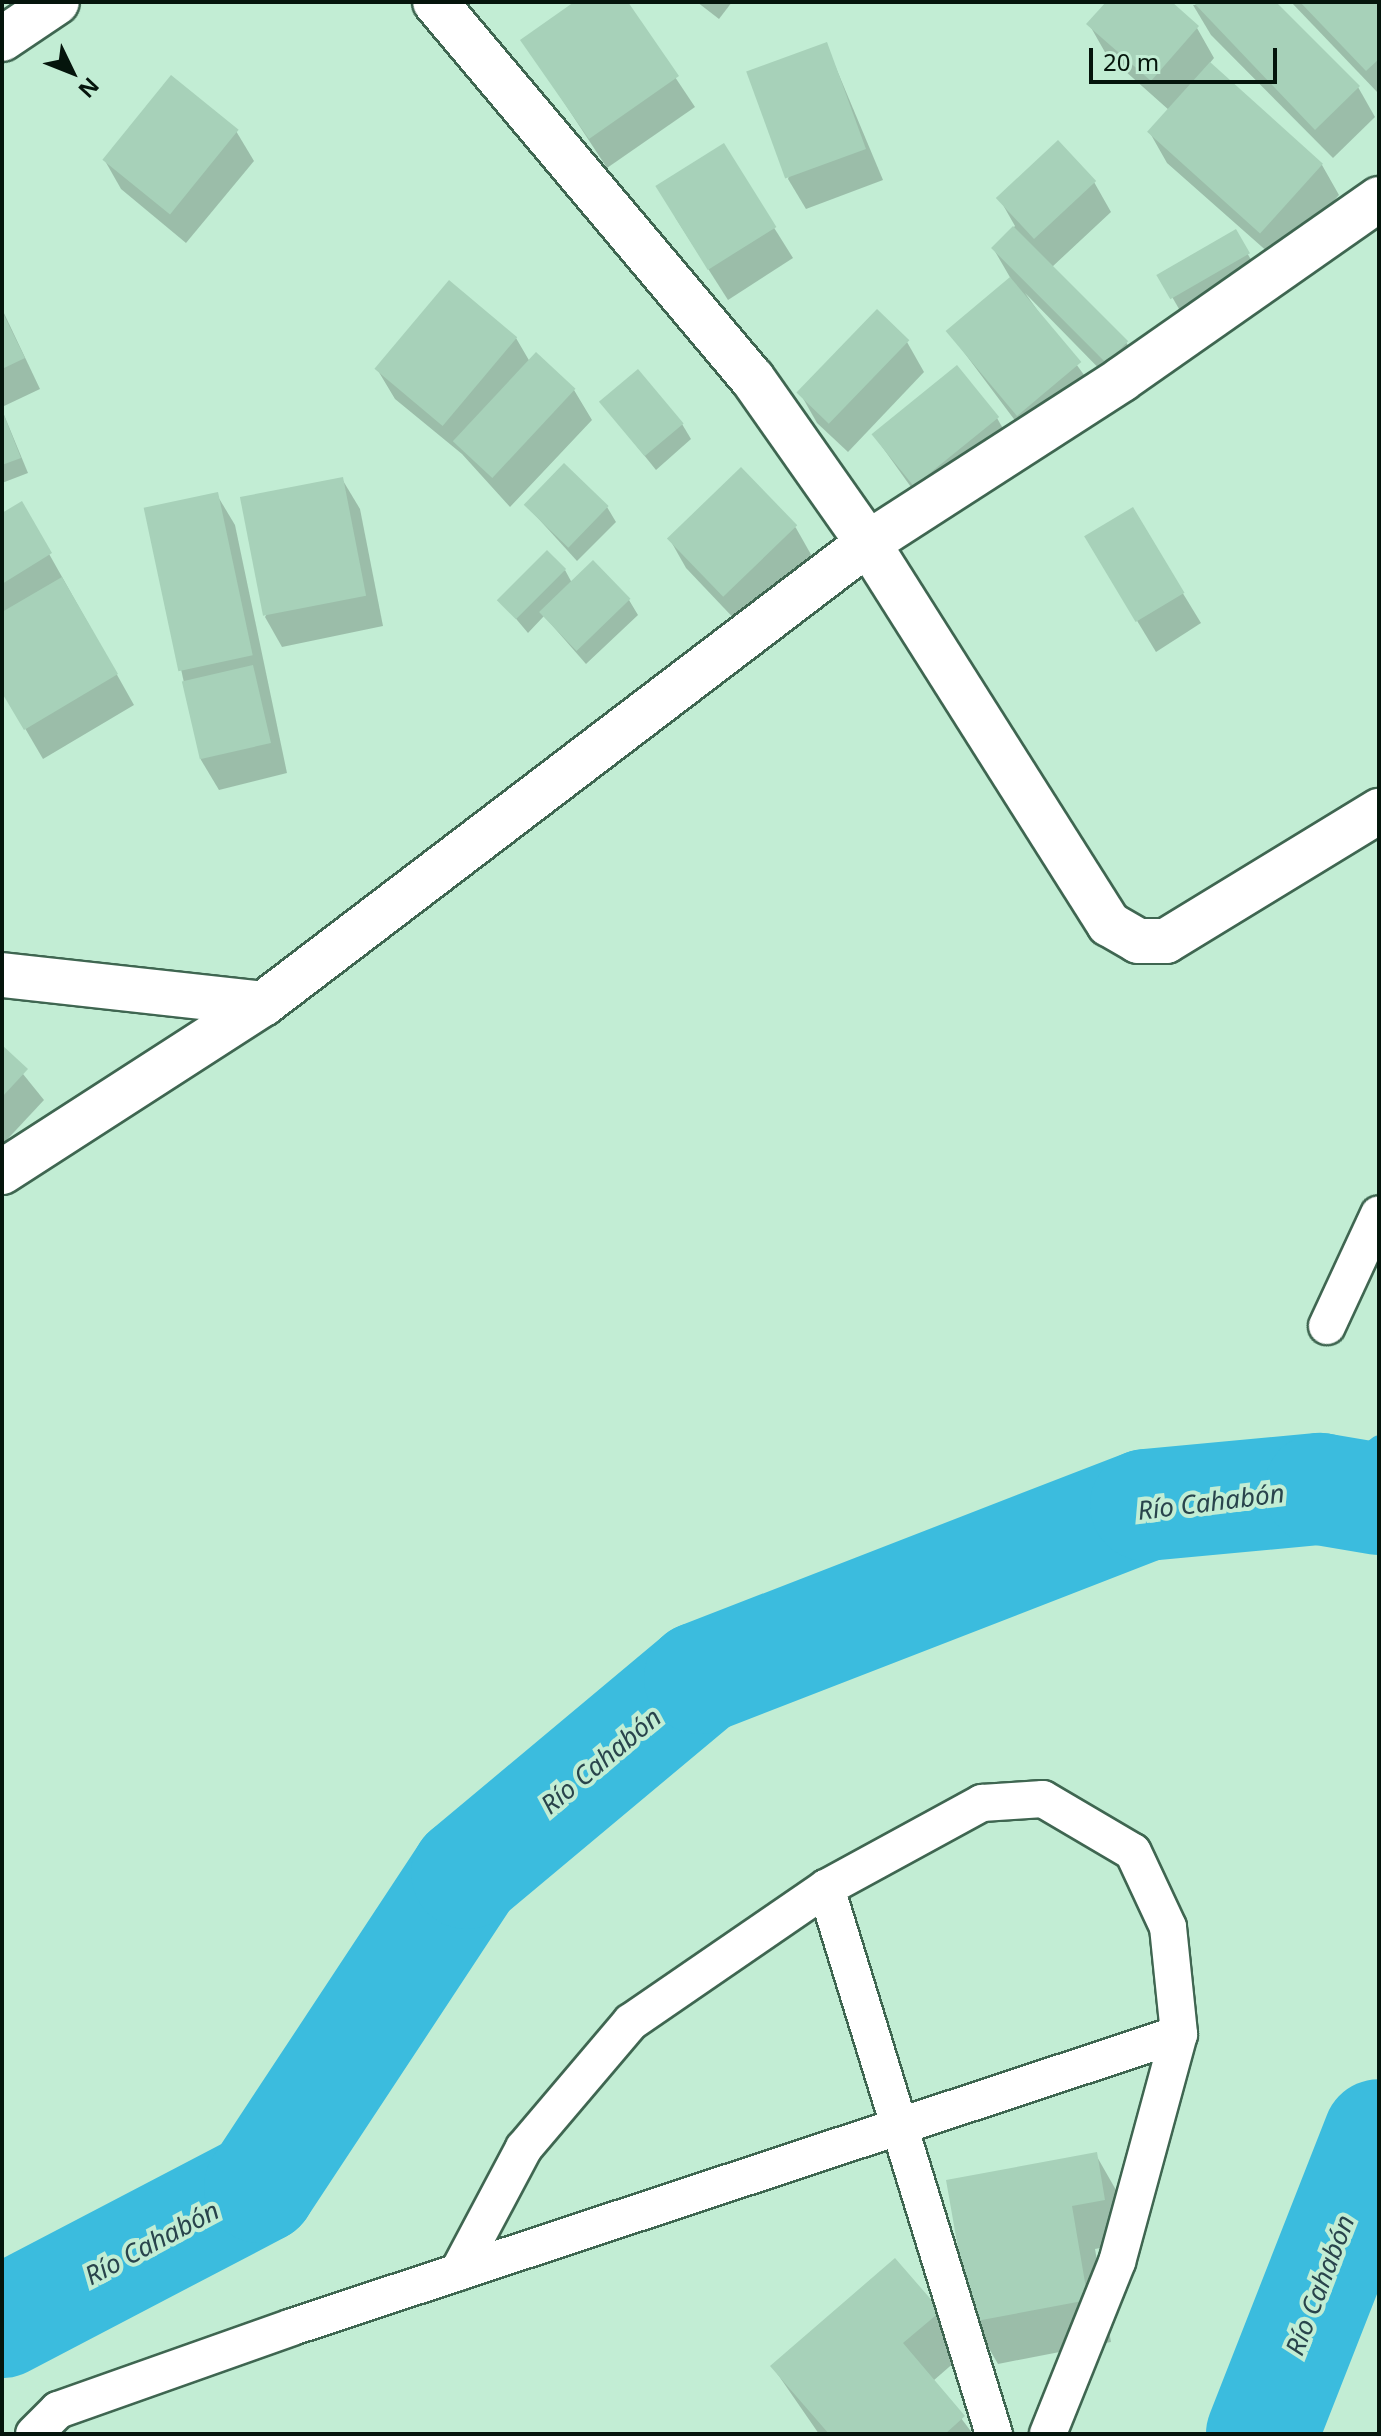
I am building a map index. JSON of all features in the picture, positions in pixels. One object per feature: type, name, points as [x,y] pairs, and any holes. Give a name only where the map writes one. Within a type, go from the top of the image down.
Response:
[{"type":"street","points":[[2,39],[57,2]]},
{"type":"street","points":[[435,2],[752,378],[868,543],[1109,924],[1138,941],[1166,941],[1379,811]]},
{"type":"street","points":[[2,1172],[263,1004],[868,543],[1122,379],[1379,199]]},
{"type":"street","points":[[2,975],[263,1004]]},
{"type":"lane","points":[[1327,1326],[1379,1214]]},
{"type":"lane","points":[[458,2272],[524,2148],[631,2022],[826,1888],[982,1803],[1043,1799],[1133,1852],[1168,1927],[1179,2034],[1117,2262],[1048,2434]]},
{"type":"lane","points":[[826,1888],[994,2434]]},
{"type":"lane","points":[[34,2434],[58,2410],[458,2272],[1179,2034]]},
{"type":"building","points":[[574,2],[628,2],[679,76],[589,139],[520,40]]},
{"type":"building","points":[[1106,2],[1172,2],[1199,26],[1151,81],[1086,24]]},
{"type":"building","points":[[1193,2],[1276,2],[1360,86],[1315,130]]},
{"type":"building","points":[[1300,2],[1379,2],[1379,59],[1366,71]]},
{"type":"building","points":[[827,42],[866,149],[785,179],[746,71]]},
{"type":"building","points":[[1210,62],[1323,164],[1260,234],[1147,132]]},
{"type":"building","points":[[171,75],[239,130],[170,214],[102,160]]},
{"type":"building","points":[[1058,140],[1096,181],[1034,239],[996,198]]},
{"type":"building","points":[[724,143],[776,227],[708,270],[655,186]]},
{"type":"building","points":[[1013,226],[1128,341],[1106,363],[991,248]]},
{"type":"building","points":[[1236,229],[1250,253],[1170,299],[1156,275]]},
{"type":"building","points":[[1010,277],[1081,362],[1017,416],[946,331]]},
{"type":"building","points":[[449,280],[517,337],[443,426],[374,369]]},
{"type":"building","points":[[877,309],[909,340],[829,424],[796,392]]},
{"type":"building","points":[[2,311],[25,358],[2,369]]},
{"type":"building","points":[[536,352],[575,389],[492,478],[453,441]]},
{"type":"building","points":[[957,365],[999,417],[914,486],[872,434]]},
{"type":"building","points":[[638,369],[684,423],[645,456],[599,402]]},
{"type":"building","points":[[2,410],[21,458],[2,465]]},
{"type":"building","points":[[564,463],[609,506],[568,548],[524,505]]},
{"type":"building","points":[[741,467],[797,525],[723,597],[667,539]]},
{"type":"building","points":[[343,477],[366,596],[263,616],[240,497]]},
{"type":"building","points":[[218,492],[253,655],[178,671],[144,508]]},
{"type":"building","points":[[22,501],[52,553],[2,584],[2,513]]},
{"type":"building","points":[[1133,507],[1185,593],[1136,622],[1084,536]]},
{"type":"building","points":[[547,550],[566,569],[516,619],[497,600]]},
{"type":"building","points":[[593,560],[631,599],[577,651],[539,612]]},
{"type":"building","points":[[62,577],[118,674],[24,730],[2,693],[2,612]]},
{"type":"building","points":[[253,665],[271,743],[200,759],[182,681]]},
{"type":"building","points":[[2,1045],[28,1069],[2,1097]]},
{"type":"building","points":[[1097,2152],[1105,2200],[1072,2206],[1088,2300],[971,2322],[946,2180]]},
{"type":"building","points":[[895,2258],[941,2311],[903,2343],[965,2416],[945,2434],[829,2434],[770,2366]]},
{"type":"waterway","points":[[1320,1489],[1379,1444]]},
{"type":"waterway","name":"Río Cahabón","points":[[2,2322],[260,2187],[467,1873],[700,1678],[1146,1505],[1320,1489],[1379,1499]]},
{"type":"waterway","name":"Río Cahabón","points":[[1262,2434],[1379,2135]]}]
